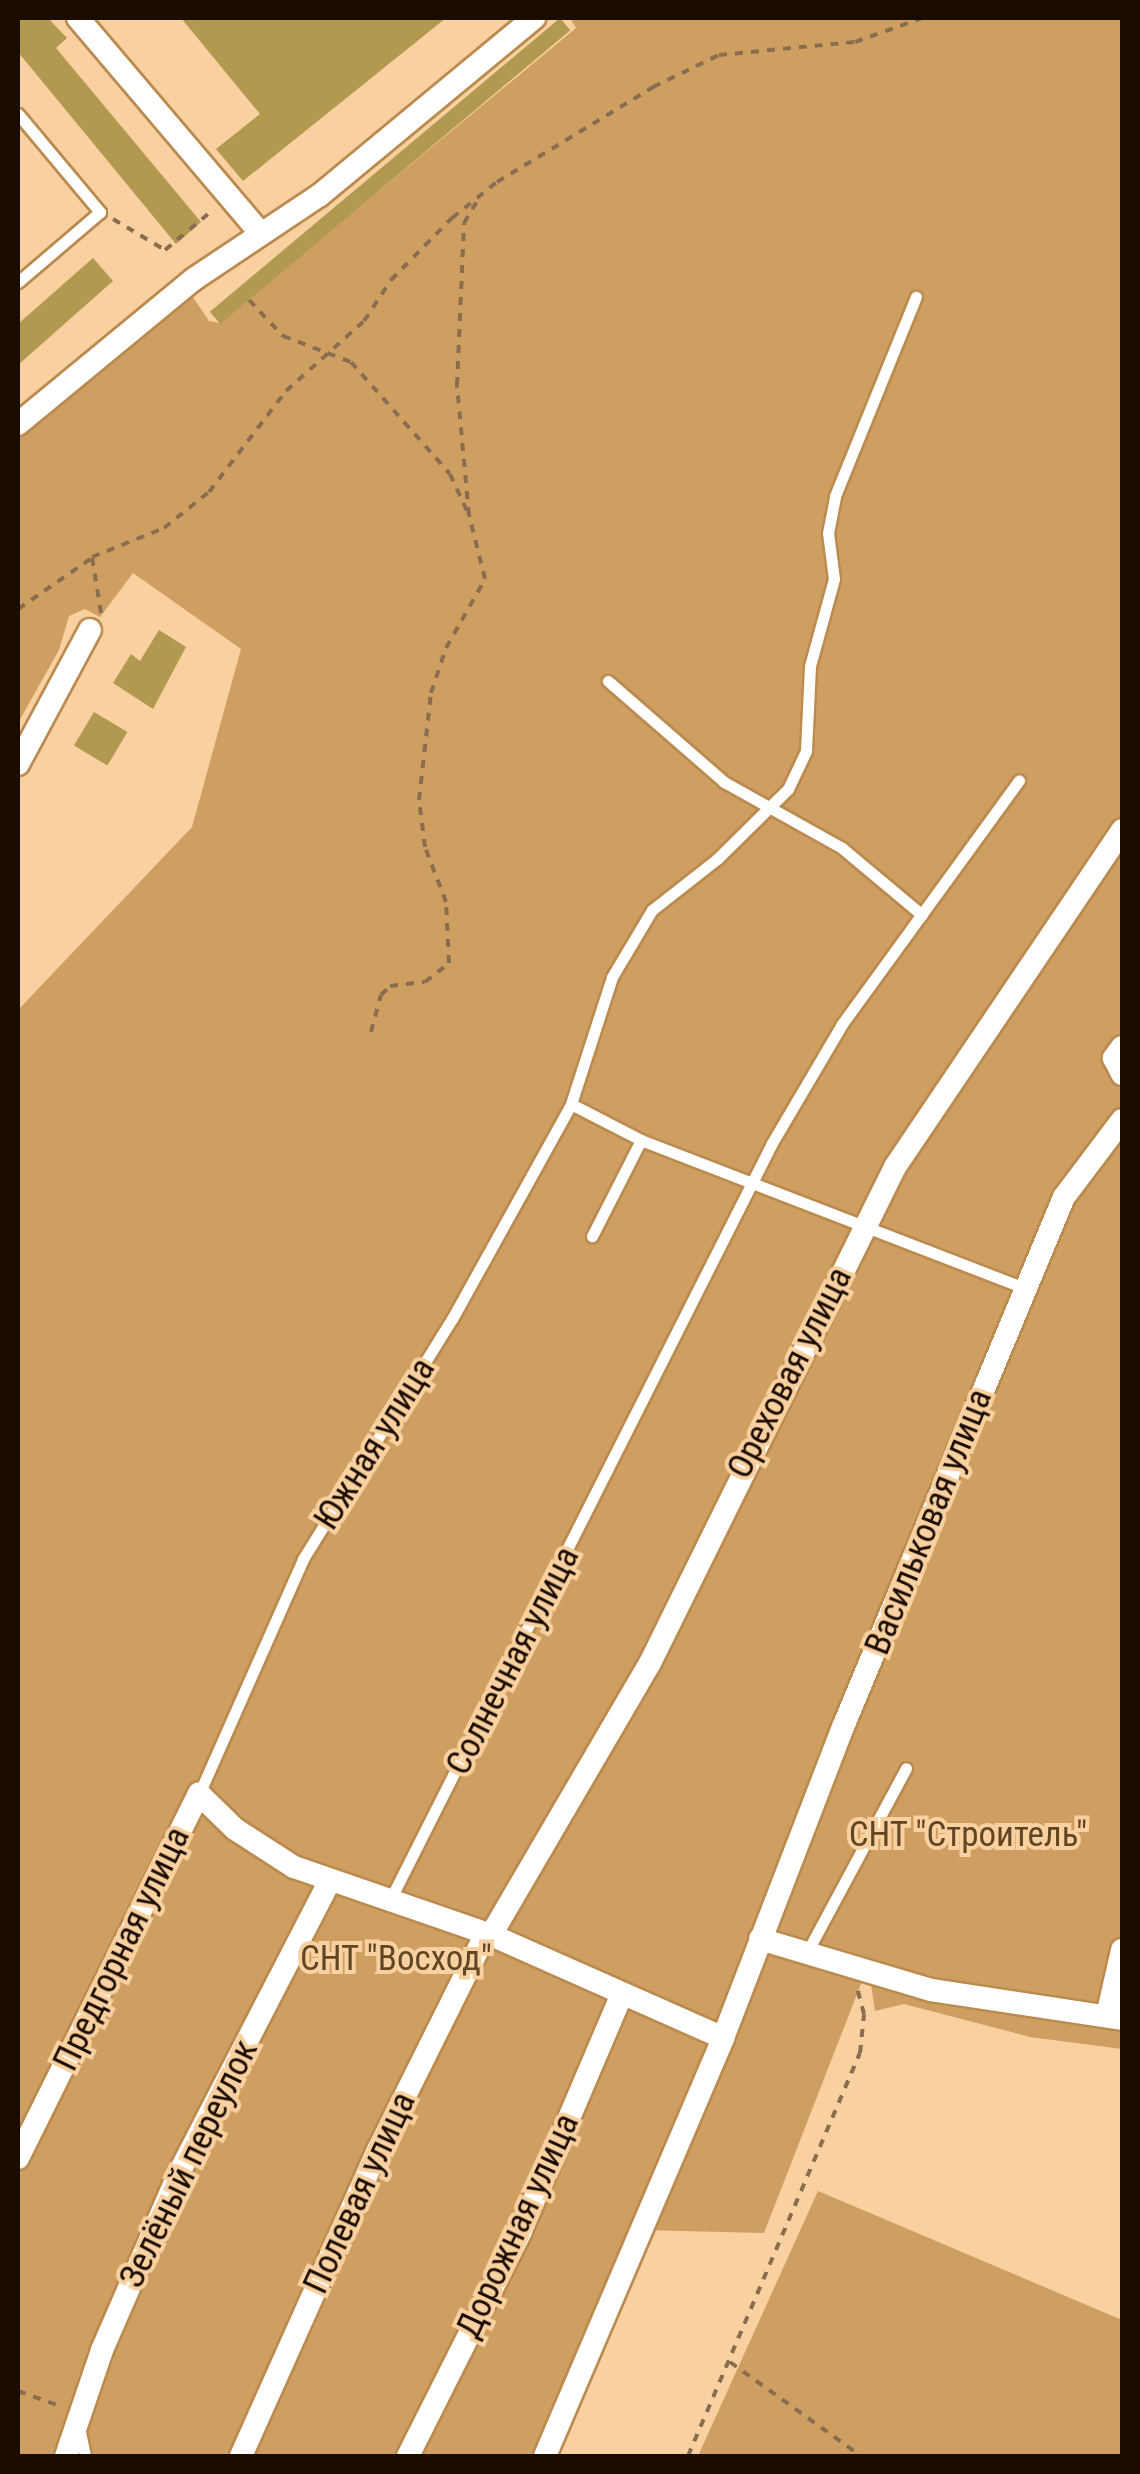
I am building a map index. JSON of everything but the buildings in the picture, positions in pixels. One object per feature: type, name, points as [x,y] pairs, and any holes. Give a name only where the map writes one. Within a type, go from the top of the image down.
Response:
[{"type":"street","points":[[78,18],[226,199],[261,234]]},
{"type":"street","points":[[18,424],[194,280],[320,195],[521,22]]},
{"type":"street","points":[[18,764],[90,630]]},
{"type":"street","name":"Ореховая улица","points":[[488,1934],[650,1663],[865,1224],[944,1091],[1122,830]]},
{"type":"street","points":[[1122,1047],[1114,1058],[1122,1074]]},
{"type":"street","name":"Васильковая улица","points":[[545,2456],[723,2038],[760,1938],[1064,1197],[1122,1120]]},
{"type":"street","points":[[199,1794],[235,1829],[294,1867],[388,1904],[488,1934],[723,2038]]},
{"type":"street","name":"Предгорная улица","points":[[18,2158],[199,1794]]},
{"type":"street","name":"Зелёный переулок","points":[[66,2456],[180,2171],[330,1880]]},
{"type":"street","name":"Полевая улица","points":[[241,2456],[378,2150],[488,1934]]},
{"type":"street","points":[[760,1938],[931,1990],[1115,2018],[1122,1950]]},
{"type":"street","name":"Дорожная улица","points":[[408,2456],[520,2233],[622,1994]]},
{"type":"lane","points":[[18,114],[100,212],[18,282]]},
{"type":"lane","points":[[916,297],[835,496],[828,533],[834,579],[810,666],[806,751],[788,788],[717,859],[652,910],[612,977],[571,1104],[641,1140],[1026,1288]]},
{"type":"lane","points":[[608,682],[724,782],[842,848],[922,915]]},
{"type":"lane","name":"Солнечная улица","points":[[388,1904],[638,1417],[750,1184],[842,1024],[1019,780]]},
{"type":"lane","name":"Южная улица","points":[[199,1794],[303,1559],[452,1319],[571,1104]]},
{"type":"lane","points":[[592,1236],[641,1140]]},
{"type":"lane","points":[[806,1954],[906,1768]]},
{"type":"lane","points":[[80,2416],[85,2456]]},
{"type":"path","points":[[18,609],[92,557],[164,528],[209,492],[286,391],[364,321],[420,249],[481,194],[553,144],[719,55],[856,42],[922,18]]},
{"type":"path","points":[[371,1032],[390,986],[425,982],[449,963],[446,902],[425,847],[419,800],[431,693],[446,648],[485,579],[469,515],[457,385],[464,223],[481,194]]},
{"type":"path","points":[[100,212],[165,250],[226,199]]},
{"type":"path","points":[[249,300],[282,336],[351,362],[376,388],[391,415],[450,474],[469,515]]},
{"type":"path","points":[[90,630],[104,608],[89,568],[92,557]]},
{"type":"path","points":[[688,2456],[860,2053],[862,2004],[852,1978],[838,1963]]},
{"type":"path","points":[[730,2362],[861,2456]]},
{"type":"path","points":[[18,2391],[80,2416]]},
{"type":"green space","name":"СНТ \"Восход\"","points":[[570,18],[1122,18],[1122,2019],[866,1971],[764,2233],[642,2230],[545,2456],[18,2456],[18,1010],[192,827],[241,649],[133,573],[100,617],[85,609],[69,616],[59,650],[18,723],[18,430],[188,290],[209,321],[219,323],[576,28]]},
{"type":"green space","points":[[870,1978],[1122,2023],[1122,2049],[1030,2037],[904,2004],[875,2011]]},
{"type":"green space","points":[[818,2191],[1122,2320],[1122,2456],[698,2456]]},
{"type":"park label","name":"СНТ \"Строитель\"","points":[[968,1835]]}]
